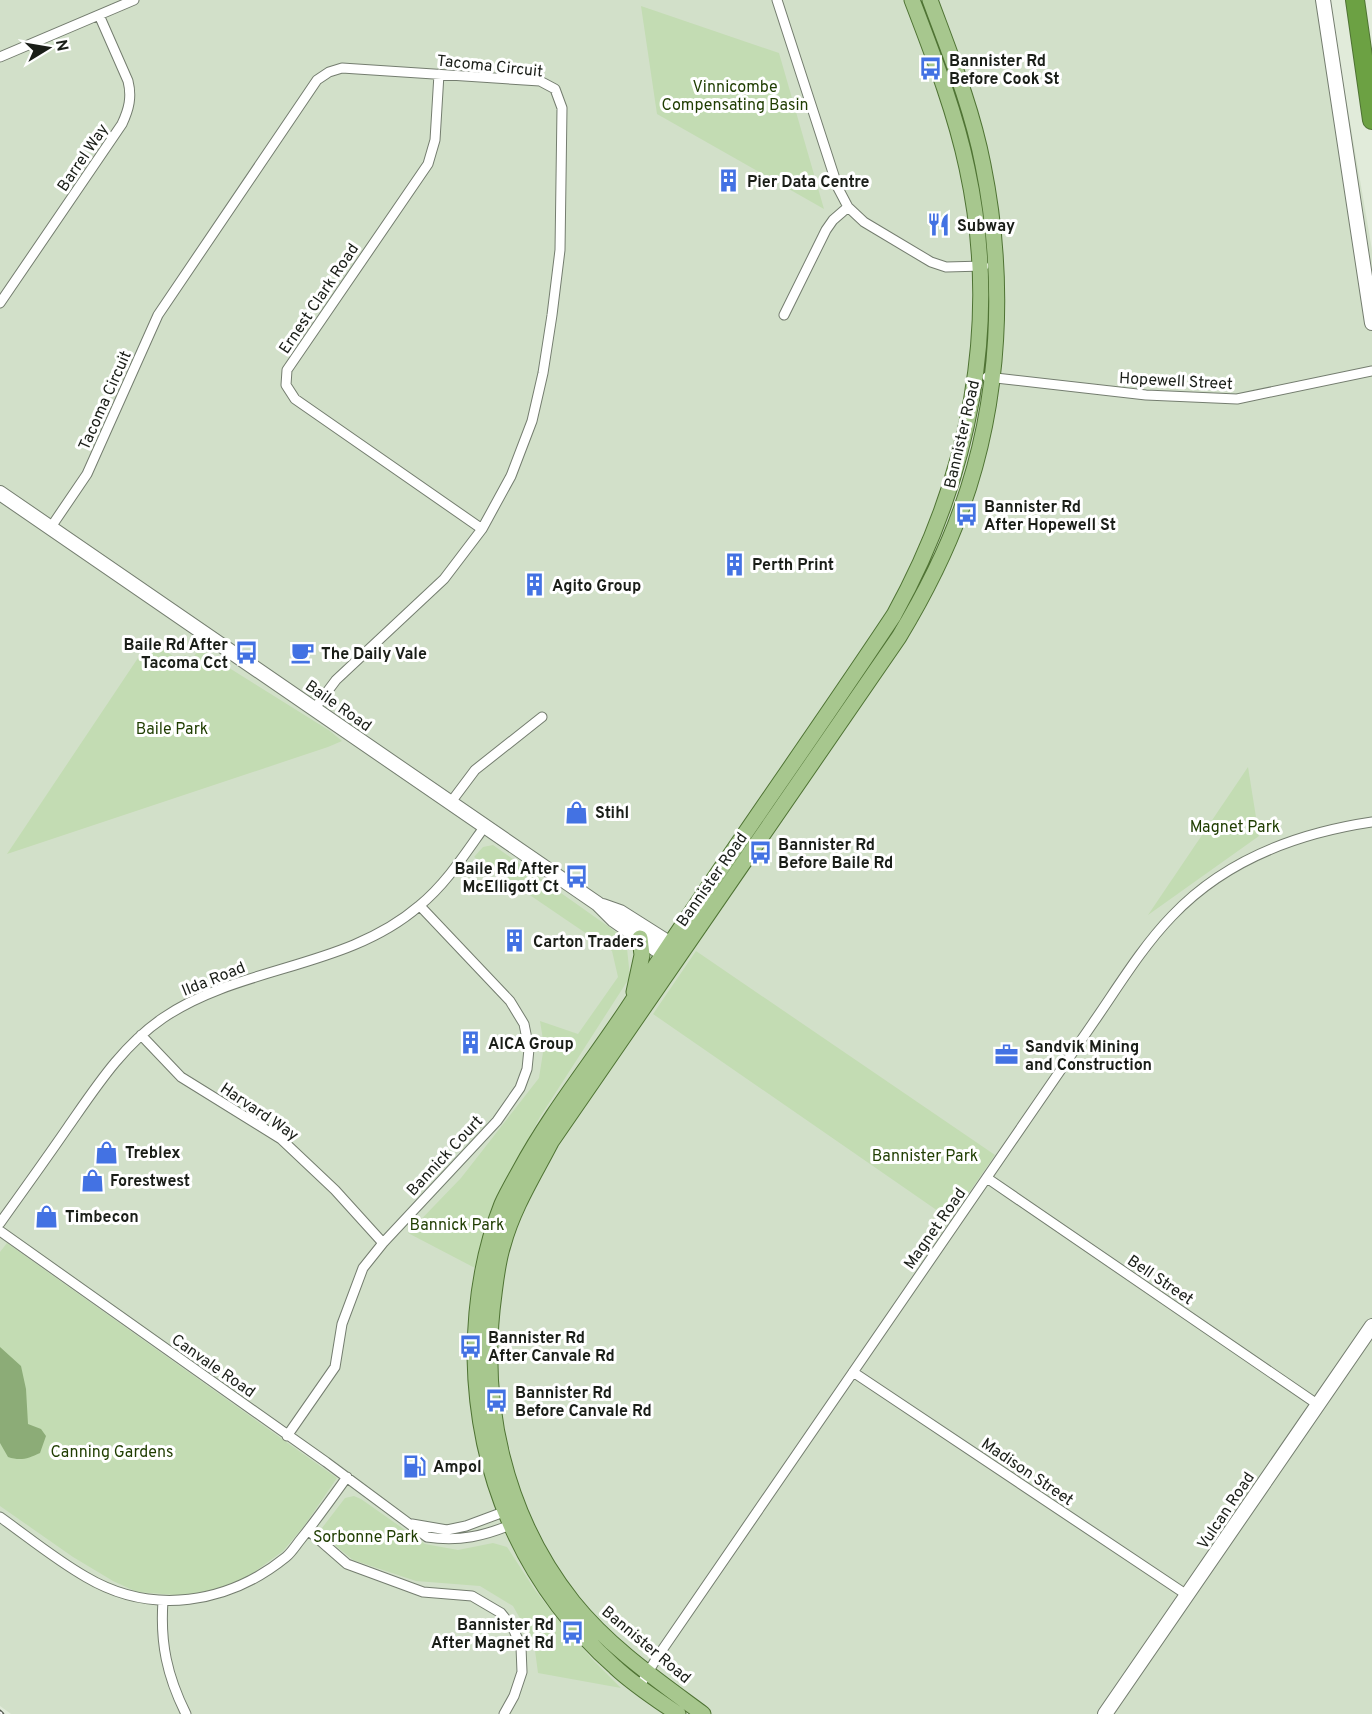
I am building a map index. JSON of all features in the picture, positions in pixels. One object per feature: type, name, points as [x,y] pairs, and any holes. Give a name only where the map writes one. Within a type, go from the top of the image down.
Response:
[{"type":"highway","points":[[1355,0],[1372,120]]},
{"type":"main road","name":"Bannister Road","points":[[704,1714],[647,1672],[609,1640],[573,1602],[514,1516],[500,1452],[490,1385],[490,1321],[502,1245],[516,1209],[551,1142],[911,584],[932,538],[955,474],[965,438],[976,375],[980,327],[975,217],[967,168],[945,90],[912,0]]},
{"type":"main road","name":"Bannister Road","points":[[678,1714],[639,1687],[597,1650],[560,1608],[528,1560],[514,1516],[482,1435],[476,1384],[476,1320],[483,1274],[502,1204],[539,1134],[633,1001],[672,953],[862,692],[899,637],[937,567],[967,492],[978,453],[992,377],[996,336],[996,266],[983,164],[973,125],[930,0]]},
{"type":"main road","points":[[633,1001],[642,956],[640,938]]},
{"type":"street","points":[[0,57],[134,0]]},
{"type":"street","points":[[777,0],[838,188],[848,207],[864,222],[931,262],[946,267],[996,266]]},
{"type":"street","points":[[1323,0],[1372,323]]},
{"type":"street","name":"Barrel Way","points":[[0,303],[129,111],[131,92],[128,81],[99,15]]},
{"type":"street","name":"Tacoma Circuit","points":[[51,527],[87,474],[158,315],[317,80],[329,72],[342,68],[540,81],[555,89],[562,108],[560,250],[543,373],[532,421],[511,476],[482,529],[444,579],[336,680],[315,708]]},
{"type":"street","name":"Ernest Clark Road","points":[[439,74],[435,140],[428,164],[287,370],[286,385],[295,399],[482,529]]},
{"type":"street","points":[[784,315],[826,230],[833,220],[848,207]]},
{"type":"street","name":"Hopewell Street","points":[[976,375],[1146,396],[1237,399],[1372,371]]},
{"type":"street","name":"Baile Road","points":[[1,496],[51,527],[451,802],[598,904],[614,920],[640,938],[672,953]]},
{"type":"street","points":[[451,802],[475,770],[542,717]]},
{"type":"street","name":"Magnet Road","points":[[639,1687],[647,1672],[1148,944],[1192,897],[1242,862],[1272,848],[1327,829],[1372,822]]},
{"type":"street","name":"Ilda Road","points":[[0,1223],[105,1075],[141,1035],[185,1004],[228,986],[347,948],[387,929],[420,906],[452,871],[485,826]]},
{"type":"street","name":"Baile Road","points":[[598,904],[620,912],[672,953]]},
{"type":"street","name":"Bannick Court","points":[[287,1436],[335,1367],[342,1324],[363,1268],[383,1243],[497,1120],[520,1088],[527,1069],[529,1049],[524,1024],[510,1001],[420,906]]},
{"type":"street","name":"Harvard Way","points":[[141,1035],[181,1077],[281,1139],[335,1190],[383,1243]]},
{"type":"street","name":"Bell Street","points":[[987,1178],[1317,1404]]},
{"type":"street","name":"Canvale Road","points":[[0,1231],[347,1477],[427,1537],[447,1540],[479,1535],[514,1516]]},
{"type":"street","name":"Vulcan Road","points":[[1105,1714],[1372,1326]]},
{"type":"street","name":"Madison Street","points":[[853,1372],[1187,1595]]},
{"type":"street","points":[[0,1517],[87,1578],[110,1589],[130,1596],[189,1600],[214,1595],[239,1586],[287,1556],[347,1477]]},
{"type":"street","name":"Canvale Road","points":[[410,1524],[447,1530],[514,1516]]},
{"type":"street","points":[[308,1530],[347,1564],[423,1592],[472,1596],[501,1613],[513,1628],[521,1647],[522,1672],[514,1696],[504,1714]]},
{"type":"street","points":[[163,1600],[163,1644],[172,1686],[186,1714]]},
{"type":"shaded area","points":[[0,0],[1329,0],[1372,250],[1372,1714],[11,1714],[0,1706]]},
{"type":"shaded area","points":[[0,1347],[21,1366],[26,1389],[28,1424],[41,1429],[46,1436],[40,1453],[28,1458],[8,1457],[0,1443]]},
{"type":"green space","name":"Vinnicombe Compensating Basin","points":[[641,6],[779,53],[824,209],[657,114]]},
{"type":"green space","name":"Baile Park","points":[[150,640],[180,661],[185,655],[192,659],[199,649],[330,731],[342,741],[7,854]]},
{"type":"green space","name":"Magnet Park","points":[[1248,767],[1259,836],[1148,915]]},
{"type":"green space","name":"Bannick Park","points":[[493,845],[626,939],[630,977],[540,1117],[494,1205],[475,1268],[408,1233],[461,1178],[539,1078],[544,1046],[540,1021],[578,1034],[618,977],[612,951],[474,857],[483,847]]},
{"type":"green space","name":"Bannister Park","points":[[696,951],[995,1155],[966,1197],[962,1198],[952,1213],[951,1220],[653,1014]]},
{"type":"green space","name":"Canning Gardens","points":[[7,1243],[337,1478],[304,1526],[283,1551],[238,1584],[189,1596],[137,1592],[113,1581],[73,1557],[0,1506],[0,1252]]},
{"type":"green space","name":"Sorbonne Park","points":[[354,1496],[425,1544],[458,1550],[493,1543],[507,1547],[535,1590],[560,1622],[621,1688],[538,1673],[534,1643],[513,1606],[480,1586],[416,1581],[353,1560],[326,1538],[322,1528],[345,1498]]},
{"type":"place","name":"Bannister Rd Before Cook St","points":[[931,69]]},
{"type":"place","name":"Pier Data Centre","points":[[729,181]]},
{"type":"place","name":"Subway","points":[[939,225]]},
{"type":"place","name":"Bannister Rd After Hopewell St","points":[[966,515]]},
{"type":"place","name":"Perth Print","points":[[734,564]]},
{"type":"place","name":"Agito Group","points":[[534,585]]},
{"type":"place","name":"Baile Rd After Tacoma Cct","points":[[246,653]]},
{"type":"place","name":"The Daily Vale","points":[[303,653]]},
{"type":"place","name":"Stihl","points":[[577,812]]},
{"type":"place","name":"Bannister Rd Before Baile Rd","points":[[760,853]]},
{"type":"place","name":"Baile Rd After McElligott Ct","points":[[577,877]]},
{"type":"place","name":"Carton Traders","points":[[515,941]]},
{"type":"place","name":"AICA Group","points":[[470,1043]]},
{"type":"place","name":"Sandvik Mining and Construction","points":[[1007,1055]]},
{"type":"place","name":"Treblex","points":[[107,1152]]},
{"type":"place","name":"Forestwest","points":[[92,1180]]},
{"type":"place","name":"Timbecon","points":[[47,1216]]},
{"type":"place","name":"Bannister Rd After Canvale Rd","points":[[470,1346]]},
{"type":"place","name":"Bannister Rd Before Canvale Rd","points":[[497,1401]]},
{"type":"place","name":"Ampol","points":[[415,1466]]},
{"type":"place","name":"Bannister Rd After Magnet Rd","points":[[572,1633]]}]
